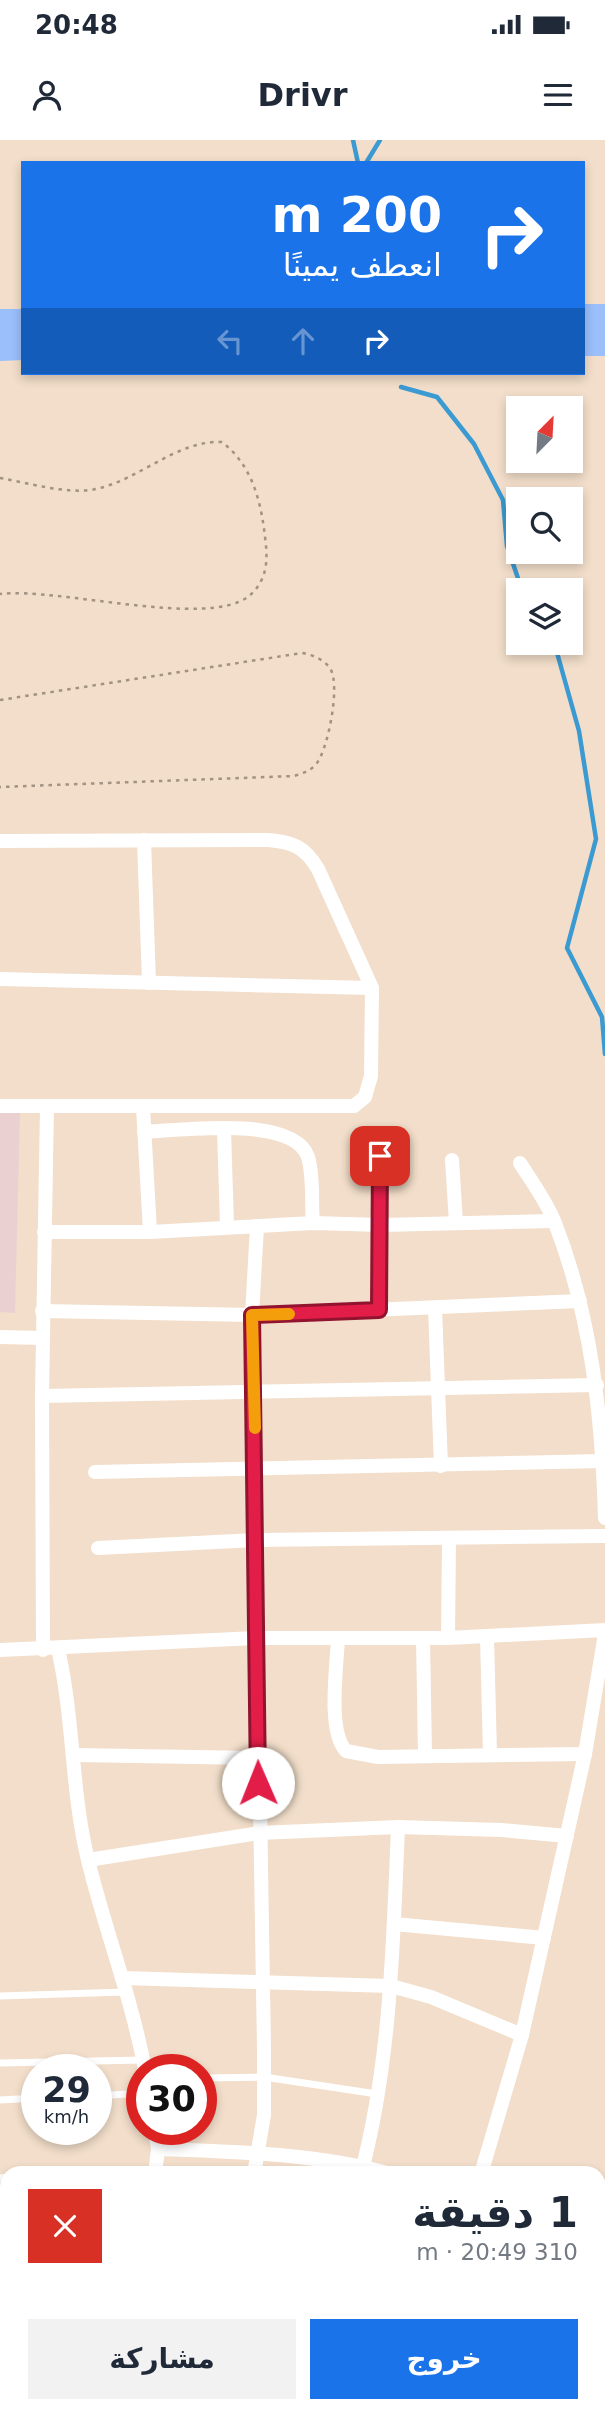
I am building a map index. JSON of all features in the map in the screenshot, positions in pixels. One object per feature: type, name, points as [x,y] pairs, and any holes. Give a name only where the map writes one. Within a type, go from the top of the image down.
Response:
[{"type":"highway","points":[[585,317],[605,317]]},
{"type":"highway","points":[[0,322],[21,321]]},
{"type":"highway","points":[[585,343],[605,343]]},
{"type":"highway","points":[[0,348],[21,347]]},
{"type":"street","points":[[144,840],[149,983]]},
{"type":"street","points":[[0,841],[268,840],[293,843],[302,848],[318,869],[372,988],[371,1076],[361,1103],[344,1108],[0,1106]]},
{"type":"street","points":[[0,979],[372,988]]},
{"type":"street","points":[[43,1650],[42,1396],[47,1106]]},
{"type":"street","points":[[143,1107],[150,1232]]},
{"type":"street","points":[[224,1129],[228,1226]]},
{"type":"street","points":[[144,1132],[265,1130],[291,1137],[302,1146],[308,1158],[313,1223]]},
{"type":"street","points":[[379,1310],[380,1156]]},
{"type":"street","points":[[452,1160],[456,1223]]},
{"type":"street","points":[[520,1163],[554,1221],[580,1301],[597,1385],[605,1518]]},
{"type":"street","points":[[44,1232],[150,1232],[313,1223],[381,1225],[554,1221]]},
{"type":"street","points":[[255,2166],[264,2115],[252,1315],[257,1226]]},
{"type":"street","points":[[43,1311],[252,1315],[580,1301]]},
{"type":"street","points":[[435,1308],[441,1466]]},
{"type":"street","points":[[0,1337],[43,1338]]},
{"type":"street","points":[[42,1396],[597,1385]]},
{"type":"street","points":[[95,1472],[603,1461]]},
{"type":"street","points":[[98,1548],[255,1540],[605,1536]]},
{"type":"street","points":[[448,1638],[449,1539]]},
{"type":"street","points":[[0,1650],[258,1638],[448,1638],[605,1632],[584,1754],[522,2035],[483,2166]]},
{"type":"street","points":[[487,1637],[490,1754]]},
{"type":"street","points":[[338,1638],[335,1724],[341,1746],[355,1755],[584,1754]]},
{"type":"street","points":[[423,1638],[425,1755]]},
{"type":"street","points":[[58,1649],[67,1691],[88,1860],[141,2054]]},
{"type":"street","points":[[74,1755],[257,1758]]},
{"type":"street","points":[[88,1860],[259,1833],[398,1828],[501,1830],[567,1836]]},
{"type":"street","points":[[363,2166],[377,2094],[391,1986],[398,1828]]},
{"type":"street","points":[[394,1924],[544,1938]]},
{"type":"street","points":[[124,1985],[261,1981],[391,1986],[442,2001],[522,2035]]},
{"type":"street","points":[[156,2166],[157,2145]]},
{"type":"street","points":[[158,2150],[258,2152],[339,2166]]},
{"type":"lane","points":[[0,1996],[124,1985]]},
{"type":"lane","points":[[0,2063],[126,2065]]},
{"type":"lane","points":[[217,2078],[264,2077],[377,2094]]},
{"type":"lane","points":[[0,2100],[21,2099]]},
{"type":"path","points":[[0,478],[79,491],[97,489],[196,445],[222,442],[251,476],[262,513],[267,553],[262,581],[249,595],[219,606],[163,608],[44,592],[0,594]]},
{"type":"path","points":[[0,700],[302,653],[313,655],[329,667],[334,690],[322,756],[307,772],[294,776],[0,788]]},
{"type":"shaded area","points":[[0,1112],[20,1112],[15,1313],[0,1312]]},
{"type":"waterway","points":[[353,140],[358,161]]},
{"type":"waterway","points":[[367,161],[380,140]]},
{"type":"waterway","points":[[401,387],[437,397],[474,444],[503,500],[507,546],[518,578]]},
{"type":"waterway","points":[[558,655],[579,731],[596,839],[567,948],[602,1017],[605,1054]]},
{"type":"slow traffic","points":[[255,1428],[252,1315],[289,1314]]},
{"type":"route","points":[[258,1783],[252,1315],[379,1310],[380,1156]]}]
